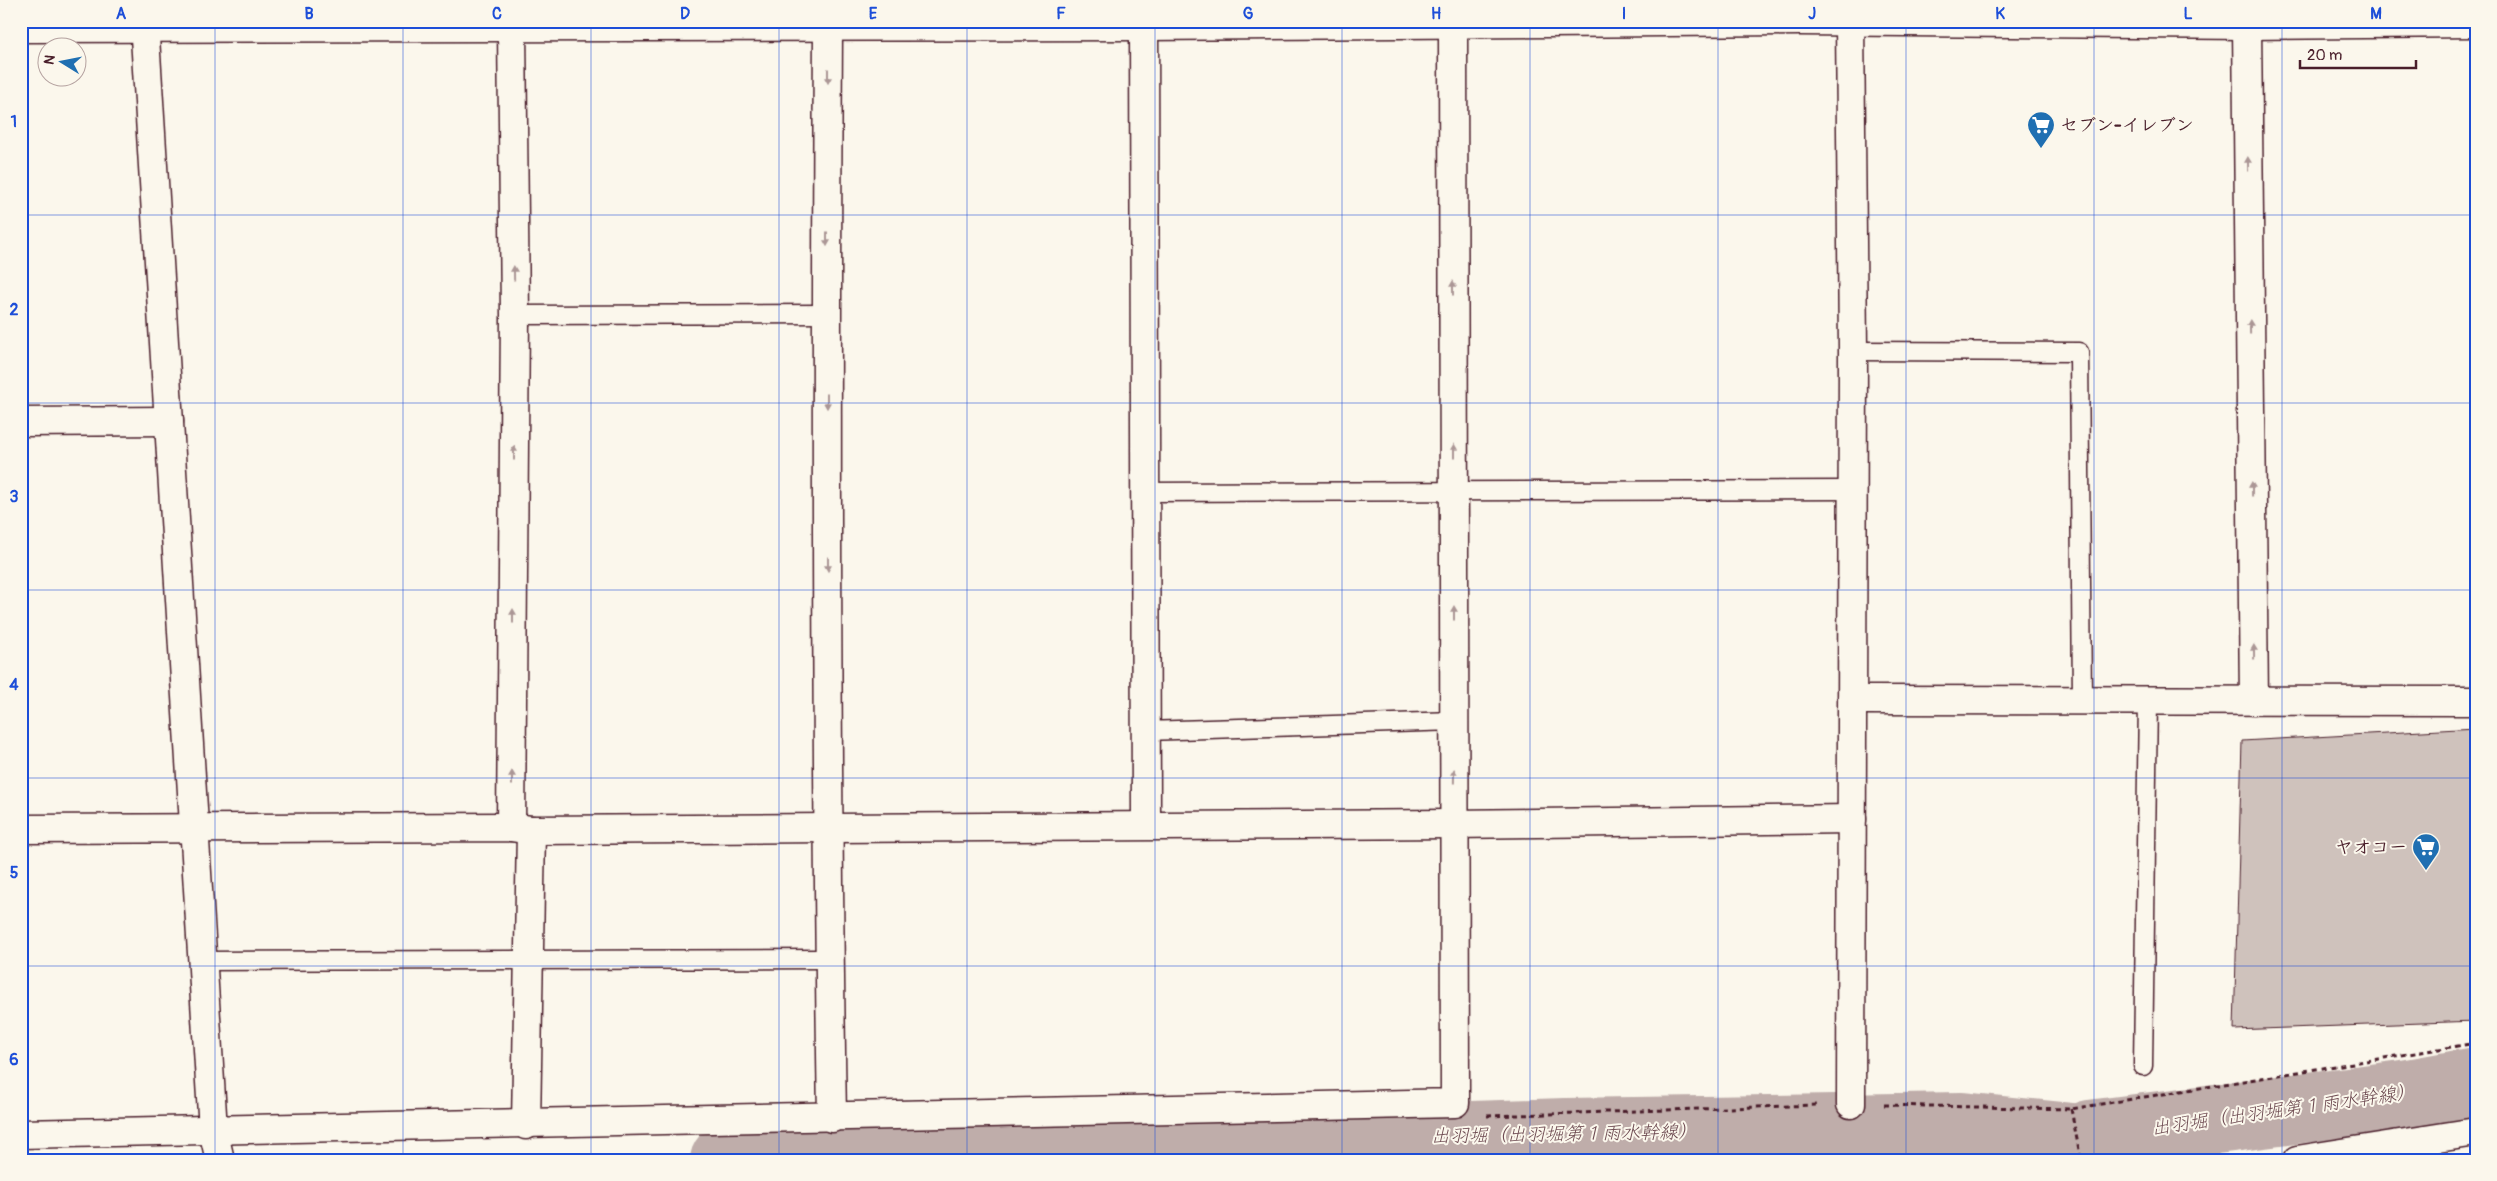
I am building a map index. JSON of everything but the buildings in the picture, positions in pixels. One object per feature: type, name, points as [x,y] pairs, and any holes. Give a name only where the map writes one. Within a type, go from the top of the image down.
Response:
[{"type":"street","points":[[1850,22],[1854,700],[1852,1104]]},
{"type":"street","points":[[21,28],[144,25],[512,28],[1850,22],[2247,25],[2476,23]]},
{"type":"street","points":[[1144,24],[1146,825]]},
{"type":"street","points":[[21,1134],[526,1125],[1455,1104],[1453,24]]},
{"type":"street","points":[[144,25],[213,1130],[220,1160]]},
{"type":"street","points":[[2247,25],[2254,700]]},
{"type":"street","points":[[828,27],[829,960],[832,1118]]},
{"type":"street","points":[[512,28],[521,828],[530,960],[526,1125]]},
{"type":"street","points":[[21,422],[169,421]]},
{"type":"street","points":[[1854,700],[2476,701]]},
{"type":"street","points":[[21,829],[1453,824],[1852,819]]},
{"type":"street","points":[[2298,1160],[2476,1132]]},
{"type":"lane","points":[[515,315],[827,314]]},
{"type":"lane","points":[[1853,351],[2079,352],[2082,699]]},
{"type":"lane","points":[[1145,492],[1853,490]]},
{"type":"lane","points":[[2144,1066],[2148,700]]},
{"type":"lane","points":[[1146,730],[1455,721]]},
{"type":"lane","points":[[203,961],[829,960]]},
{"type":"path","points":[[1455,1104],[1476,1116],[1852,1104],[2072,1109],[2476,1043]]},
{"type":"path","points":[[2072,1109],[2081,1160]]},
{"type":"waterway","name":"出羽堀（出羽堀第１雨水幹線）","points":[[2090,1135],[2404,1095],[2476,1082]]},
{"type":"waterway","name":"出羽堀（出羽堀第１雨水幹線）","points":[[725,1160],[1566,1133],[1962,1127],[2072,1138]]},
{"type":"waterway","points":[[2050,1160],[2072,1138]]},
{"type":"place","name":"セブン-イレブン","points":[[2041,149]]},
{"type":"place","name":"ヤオコー","points":[[2426,871]]}]
